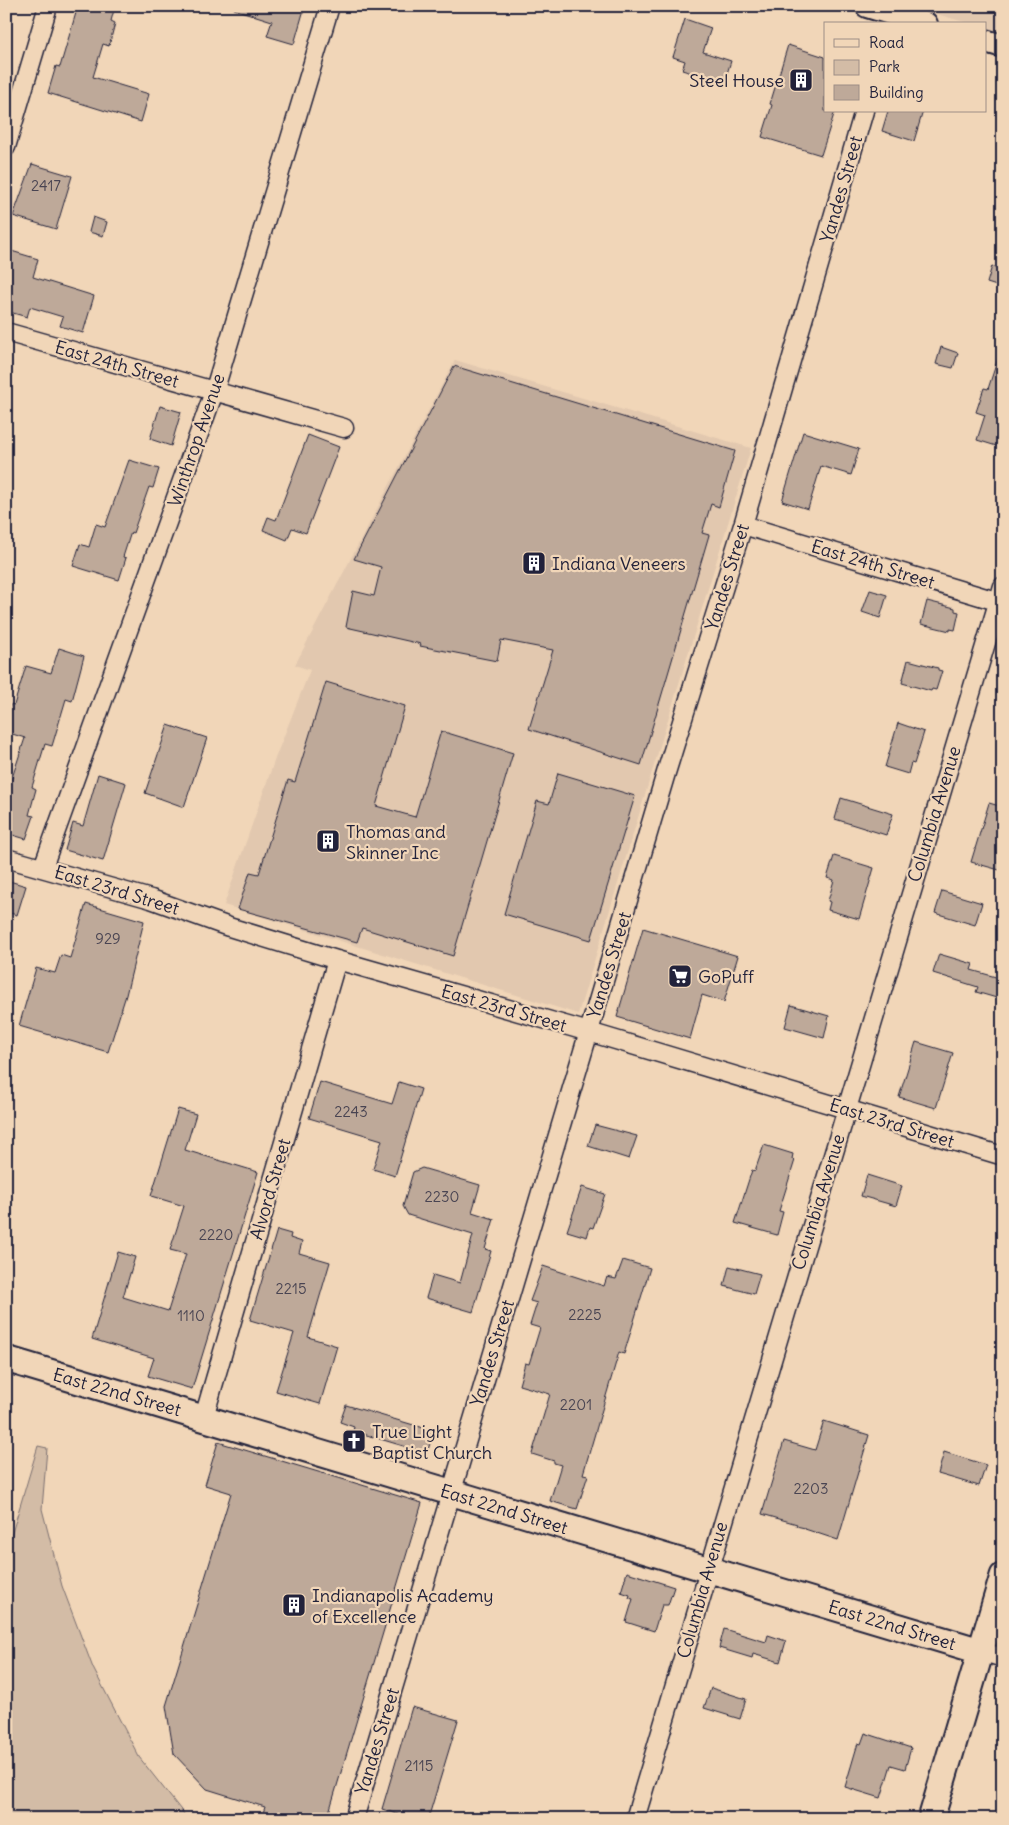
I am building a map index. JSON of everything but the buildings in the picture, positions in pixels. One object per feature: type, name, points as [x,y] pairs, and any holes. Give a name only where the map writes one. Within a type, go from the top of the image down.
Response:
[{"type":"main road","name":"East 22nd Street","points":[[6,1359],[991,1655]]},
{"type":"main road","points":[[930,1819],[991,1655],[1003,1576]]},
{"type":"street","points":[[6,147],[48,6]]},
{"type":"street","name":"Winthrop Avenue","points":[[44,868],[214,392],[330,6]]},
{"type":"street","points":[[867,6],[891,19],[912,22]]},
{"type":"street","points":[[986,41],[1003,46]]},
{"type":"street","name":"Yandes Street","points":[[354,1819],[680,727],[743,525],[864,112]]},
{"type":"street","name":"East 24th Street","points":[[6,332],[344,428]]},
{"type":"street","name":"East 24th Street","points":[[743,525],[1001,597]]},
{"type":"street","name":"Columbia Avenue","points":[[635,1819],[846,1109],[1001,597]]},
{"type":"street","name":"East 23rd Street","points":[[6,858],[151,899],[229,927],[337,960],[589,1032],[1003,1156]]},
{"type":"street","name":"Alvord Street","points":[[204,1418],[337,960]]},
{"type":"shaded area","points":[[910,6],[1003,6],[1003,33],[986,28],[986,22],[964,22]]},
{"type":"shaded area","points":[[455,360],[751,448],[578,1014],[224,905],[276,756],[310,670],[295,665]]},
{"type":"green space","points":[[38,1446],[47,1448],[42,1509],[62,1586],[93,1668],[139,1757],[188,1819],[6,1819],[6,1553]]},
{"type":"place","name":"Steel House","points":[[801,80]]},
{"type":"place","name":"Indiana Veneers","points":[[534,563]]},
{"type":"place","name":"Thomas and Skinner Inc","points":[[328,841]]},
{"type":"place","name":"GoPuff","points":[[680,976]]},
{"type":"place","name":"True Light Baptist Church","points":[[354,1441]]},
{"type":"place","name":"Indianapolis Academy of Excellence","points":[[294,1605]]}]
